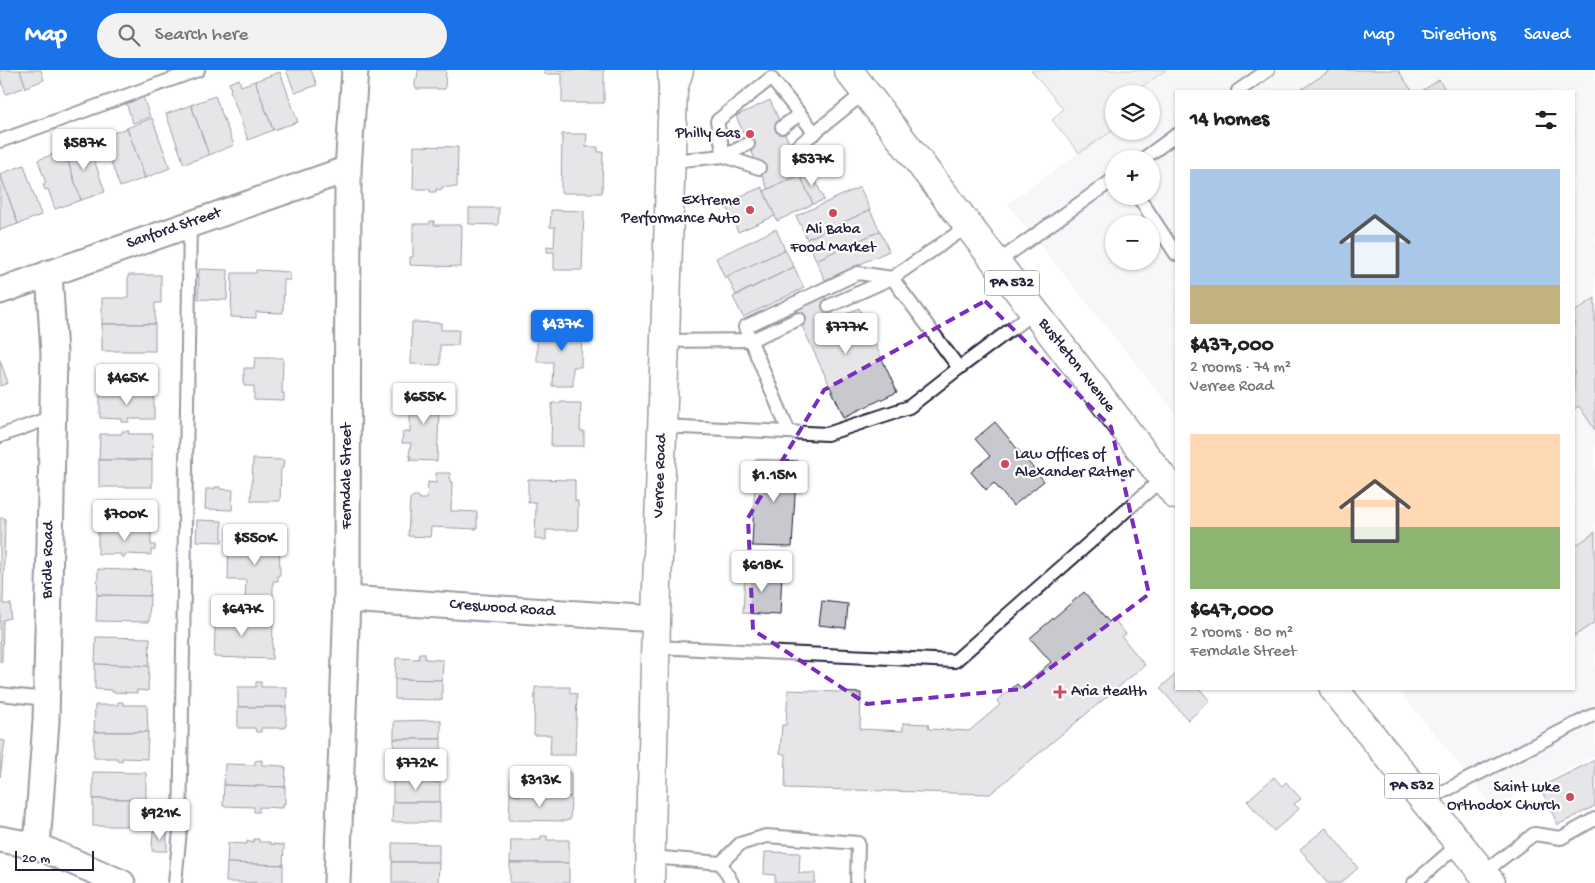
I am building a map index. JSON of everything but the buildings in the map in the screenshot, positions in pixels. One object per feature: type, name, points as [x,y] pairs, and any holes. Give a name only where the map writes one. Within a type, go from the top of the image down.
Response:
[{"type":"main road","name":"Bustleton Avenue","points":[[848,70],[1169,487]]},
{"type":"main road","name":"Verree Road","points":[[651,870],[656,619],[674,76]]},
{"type":"main road","name":"PA 532","points":[[1335,690],[1487,878]]},
{"type":"street","name":"Ferndale Street","points":[[337,883],[347,599],[348,168],[355,70]]},
{"type":"street","name":"Sanford Street","points":[[0,291],[348,168]]},
{"type":"street","name":"Bridle Road","points":[[36,846],[46,699],[54,354],[49,273]]},
{"type":"street","name":"Creswood Road","points":[[347,599],[656,619]]},
{"type":"street","points":[[0,839],[36,846],[122,883]]},
{"type":"lane","points":[[0,142],[198,70]]},
{"type":"lane","points":[[1239,90],[1268,70]]},
{"type":"lane","points":[[724,156],[717,121],[771,78],[815,133]]},
{"type":"lane","points":[[792,150],[865,92]]},
{"type":"lane","points":[[782,127],[800,114]]},
{"type":"lane","points":[[1155,150],[1175,136]]},
{"type":"lane","points":[[671,161],[724,156],[748,144]]},
{"type":"lane","points":[[724,156],[759,168]]},
{"type":"lane","points":[[996,263],[1105,185]]},
{"type":"lane","points":[[1144,205],[1175,252]]},
{"type":"lane","points":[[175,883],[180,820],[190,224]]},
{"type":"lane","points":[[830,306],[892,278],[968,226]]},
{"type":"lane","points":[[789,432],[745,327],[858,273],[892,278],[959,368]]},
{"type":"lane","points":[[662,426],[826,434],[909,407],[1034,312]]},
{"type":"lane","points":[[665,341],[751,340],[799,318]]},
{"type":"lane","points":[[0,436],[52,417]]},
{"type":"lane","points":[[656,647],[955,660],[1169,487]]},
{"type":"lane","points":[[0,694],[46,699]]},
{"type":"lane","points":[[1425,801],[1595,714]]},
{"type":"lane","points":[[1487,878],[1534,834],[1561,838],[1595,819]]},
{"type":"lane","points":[[651,870],[721,863],[740,844],[766,836],[858,843],[857,883]]},
{"type":"lane","points":[[1414,883],[1459,844]]},
{"type":"lane","points":[[721,863],[732,883]]},
{"type":"highlighted area","points":[[985,301],[1111,427],[1149,594],[1022,689],[867,704],[753,630],[748,518],[824,390]]},
{"type":"shaded area","points":[[1031,70],[1595,70],[1595,756],[1493,807],[1399,690],[1575,690],[1575,90],[1175,90],[1175,413],[1007,204],[1079,153],[1052,120],[1063,109]]},
{"type":"shaded area","points":[[1031,70],[1166,70],[1144,85],[1105,85],[1105,136],[1079,153],[1052,120],[1063,109]]},
{"type":"place","name":"Philly Gas","points":[[750,134]]},
{"type":"place","name":"Extreme Performance Auto","points":[[750,210]]},
{"type":"place","name":"Ali Baba Food Market","points":[[833,213]]},
{"type":"place","name":"Law Offices of Alexander Ratner","points":[[1005,464]]},
{"type":"place","name":"Aria Health","points":[[1060,692]]},
{"type":"place","name":"Saint Luke Orthodox Church","points":[[1570,797]]}]
